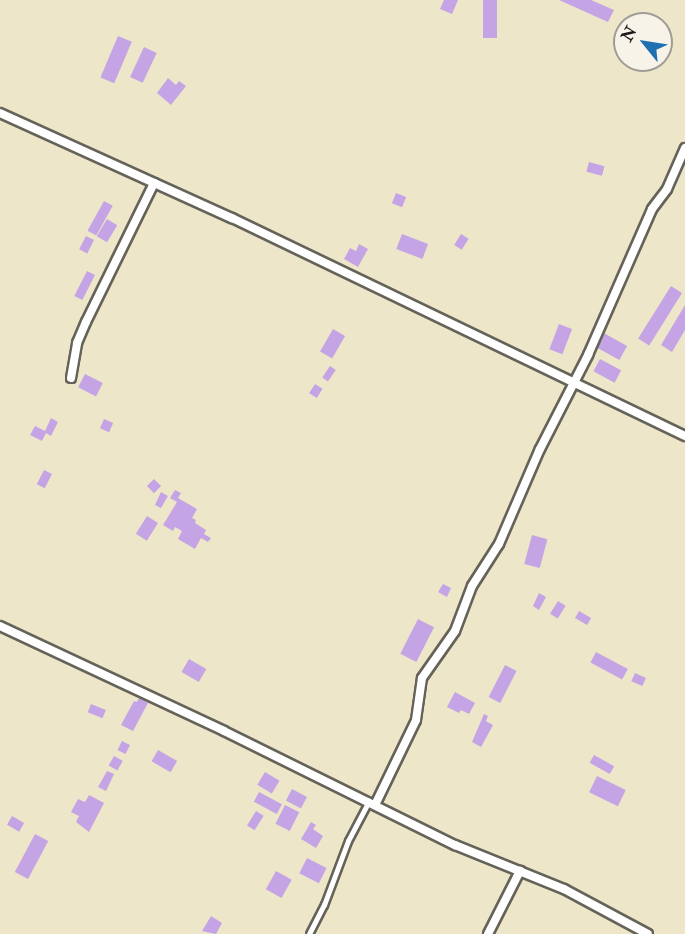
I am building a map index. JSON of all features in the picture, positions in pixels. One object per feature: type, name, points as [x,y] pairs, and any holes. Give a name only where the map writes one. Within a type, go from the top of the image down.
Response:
[{"type":"street","points":[[0,113],[154,183],[685,436]]},
{"type":"street","points":[[372,803],[416,720],[422,678],[455,631],[471,586],[499,544],[540,449],[574,383],[633,256],[651,209],[667,189],[685,148]]},
{"type":"street","points":[[71,378],[77,343],[154,183]]},
{"type":"street","points":[[0,626],[372,803],[455,845],[564,889],[648,934]]},
{"type":"street","points":[[488,934],[520,871]]},
{"type":"lane","points":[[309,934],[324,905],[348,841],[372,803]]},
{"type":"building","points":[[444,0],[458,0],[452,14],[440,9]]},
{"type":"building","points":[[483,0],[497,0],[497,38],[483,38]]},
{"type":"building","points":[[559,0],[591,0],[614,10],[608,22]]},
{"type":"building","points":[[118,36],[132,42],[114,83],[100,77]]},
{"type":"building","points":[[144,47],[157,53],[143,83],[130,77]]},
{"type":"building","points":[[168,78],[176,85],[179,81],[186,86],[171,105],[157,93]]},
{"type":"building","points":[[589,162],[604,166],[602,176],[586,172]]},
{"type":"building","points":[[396,193],[406,197],[402,207],[392,203]]},
{"type":"building","points":[[104,201],[113,206],[96,236],[88,231]]},
{"type":"building","points":[[107,219],[117,225],[107,242],[97,236]]},
{"type":"building","points":[[402,234],[428,244],[422,259],[396,249]]},
{"type":"building","points":[[461,234],[469,239],[462,250],[454,245]]},
{"type":"building","points":[[86,236],[94,240],[87,253],[79,249]]},
{"type":"building","points":[[359,244],[368,249],[358,267],[344,259],[350,248],[356,251]]},
{"type":"building","points":[[87,271],[95,275],[82,300],[74,296]]},
{"type":"building","points":[[671,286],[682,293],[649,345],[638,339]]},
{"type":"building","points":[[685,305],[685,330],[672,352],[661,345]]},
{"type":"building","points":[[559,324],[572,329],[562,354],[549,349]]},
{"type":"building","points":[[333,329],[345,336],[332,359],[320,352]]},
{"type":"building","points":[[600,331],[627,346],[619,360],[592,345]]},
{"type":"building","points":[[600,359],[621,370],[615,383],[593,371]]},
{"type":"building","points":[[330,366],[336,370],[328,382],[322,378]]},
{"type":"building","points":[[85,374],[103,383],[96,396],[78,387]]},
{"type":"building","points":[[315,384],[323,389],[317,398],[309,393]]},
{"type":"building","points":[[51,418],[58,422],[51,436],[46,433],[42,441],[30,435],[35,426],[45,431]]},
{"type":"building","points":[[104,419],[113,423],[109,432],[100,428]]},
{"type":"building","points":[[44,470],[52,474],[45,488],[37,484]]},
{"type":"building","points":[[154,479],[161,486],[154,493],[147,486]]},
{"type":"building","points":[[175,490],[181,493],[178,498],[197,509],[192,518],[196,520],[195,523],[206,530],[204,534],[211,538],[208,542],[201,538],[195,549],[178,539],[182,531],[175,527],[173,531],[163,525],[177,502],[170,498]]},
{"type":"building","points":[[161,492],[168,496],[161,508],[155,505]]},
{"type":"building","points":[[147,516],[158,523],[147,541],[136,534]]},
{"type":"building","points":[[532,535],[547,539],[540,568],[524,564]]},
{"type":"building","points":[[443,584],[451,588],[447,597],[438,592]]},
{"type":"building","points":[[539,593],[546,597],[539,610],[533,606]]},
{"type":"building","points":[[558,601],[566,606],[558,618],[550,614]]},
{"type":"building","points":[[579,611],[591,618],[587,625],[575,618]]},
{"type":"building","points":[[418,619],[434,627],[416,662],[400,654]]},
{"type":"building","points":[[596,652],[628,669],[622,679],[590,663]]},
{"type":"building","points":[[189,659],[206,669],[199,682],[182,672]]},
{"type":"building","points":[[505,665],[517,671],[500,703],[489,697]]},
{"type":"building","points":[[635,673],[646,678],[642,686],[631,681]]},
{"type":"building","points":[[455,692],[475,703],[469,714],[461,710],[459,713],[447,707]]},
{"type":"building","points":[[139,698],[148,703],[133,731],[121,725],[134,701],[137,702]]},
{"type":"building","points":[[91,704],[106,710],[102,718],[88,712]]},
{"type":"building","points":[[484,714],[488,716],[486,721],[493,725],[481,747],[472,742]]},
{"type":"building","points":[[122,741],[130,745],[125,754],[117,750]]},
{"type":"building","points":[[158,750],[177,761],[171,772],[152,761]]},
{"type":"building","points":[[594,755],[614,766],[610,774],[590,763]]},
{"type":"building","points":[[114,756],[123,761],[117,770],[109,766]]},
{"type":"building","points":[[107,771],[114,774],[106,791],[98,787]]},
{"type":"building","points":[[265,772],[280,781],[272,794],[257,785]]},
{"type":"building","points":[[597,776],[626,790],[618,806],[589,792]]},
{"type":"building","points":[[292,789],[307,797],[301,808],[286,800]]},
{"type":"building","points":[[259,792],[282,804],[277,814],[254,802]]},
{"type":"building","points":[[89,795],[104,803],[89,832],[76,822],[79,816],[71,812],[78,799],[85,802]]},
{"type":"building","points":[[285,805],[299,812],[290,831],[275,824]]},
{"type":"building","points":[[256,811],[264,816],[255,830],[247,825]]},
{"type":"building","points":[[12,816],[24,823],[19,832],[7,825]]},
{"type":"building","points":[[311,822],[316,825],[313,829],[323,836],[316,848],[301,839]]},
{"type":"building","points":[[35,834],[48,841],[28,879],[15,872]]},
{"type":"building","points":[[307,858],[327,868],[319,883],[299,873]]},
{"type":"building","points":[[276,871],[292,880],[282,898],[266,889]]},
{"type":"building","points":[[211,916],[222,923],[216,934],[202,931]]}]
